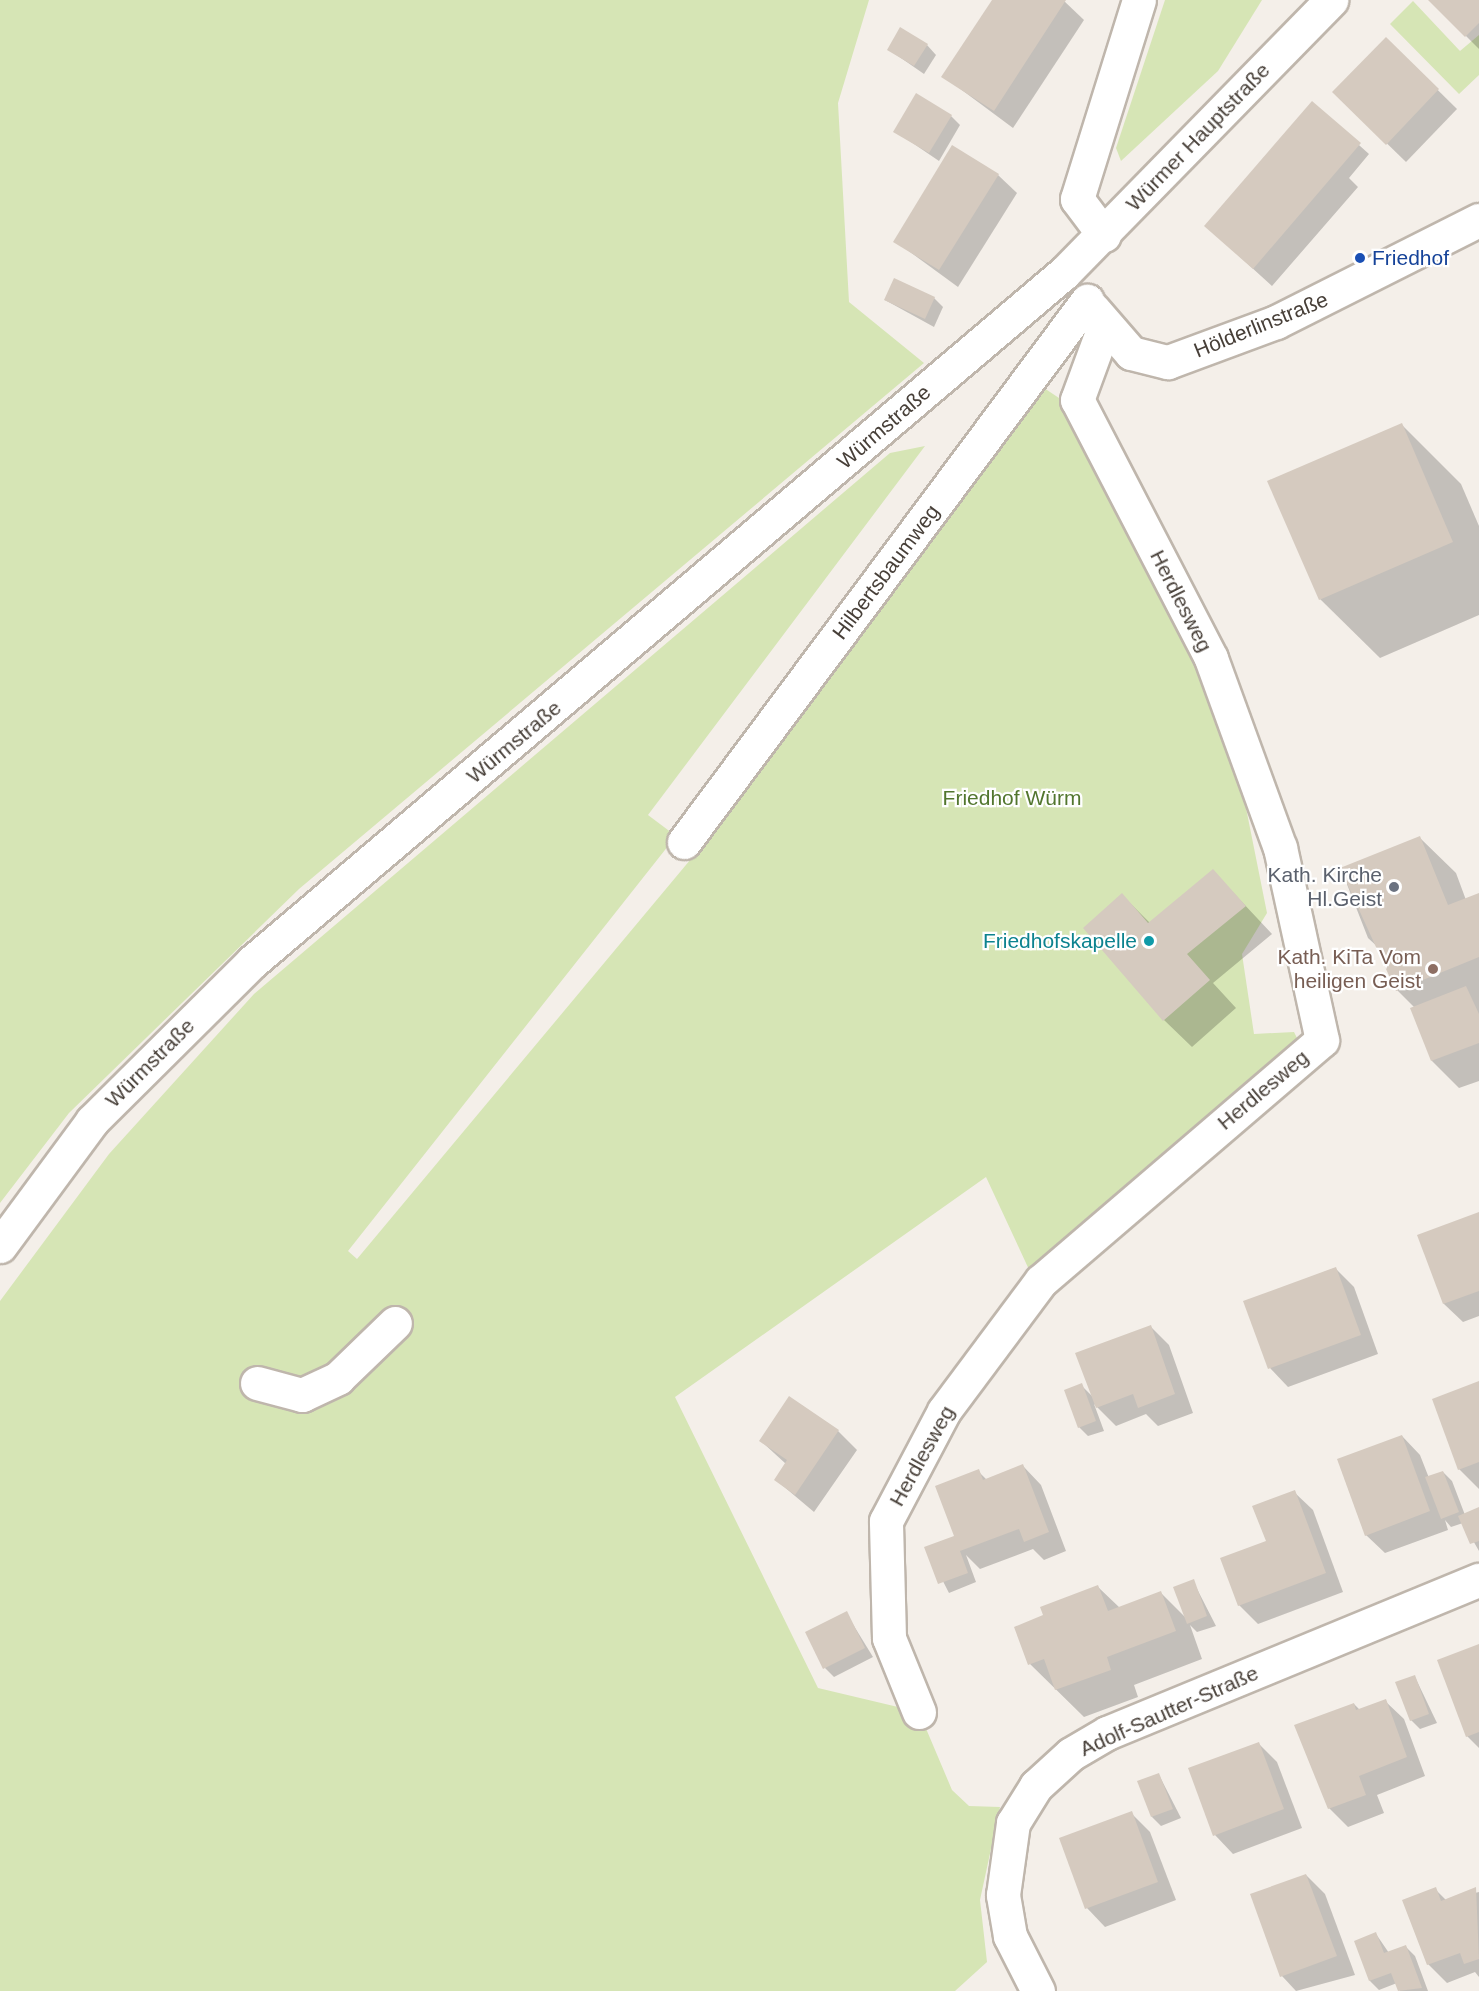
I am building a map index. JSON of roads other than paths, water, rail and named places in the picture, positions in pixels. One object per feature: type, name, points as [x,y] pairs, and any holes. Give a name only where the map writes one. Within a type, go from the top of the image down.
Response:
[{"type":"street","points":[[1104,235],[1077,199],[1139,0]]},
{"type":"street","name":"Würmer Hauptstraße","points":[[1064,273],[1104,235],[1331,0]]},
{"type":"street","name":"Hölderlinstraße","points":[[1064,273],[1131,353],[1168,362],[1276,322],[1479,220]]},
{"type":"street","name":"Würmstraße","points":[[0,1246],[92,1121],[252,962],[1064,273]]},
{"type":"street","name":"Hilbertsbaumweg","points":[[684,842],[1096,312]]},
{"type":"street","name":"Herdlesweg","points":[[919,1712],[889,1638],[886,1521],[944,1411],[1041,1281],[1322,1040],[1280,848],[1211,658],[1077,400],[1096,312]]},
{"type":"street","points":[[257,1383],[302,1395],[339,1378],[396,1323]]},
{"type":"street","name":"Adolf-Sautter-Straße","points":[[1038,1991],[1010,1936],[1003,1895],[1013,1823],[1036,1786],[1071,1754],[1107,1733],[1479,1580]]},
{"type":"place","name":"Friedhof","points":[[1360,258]]},
{"type":"place","name":"Kath. Kirche Hl.Geist","points":[[1394,887]]},
{"type":"place","name":"Friedhofskapelle","points":[[1149,941]]},
{"type":"place","name":"Kath. KiTa Vom heiligen Geist","points":[[1433,969]]},
{"type":"park label","name":"Friedhof Würm","points":[[1012,798]]}]
